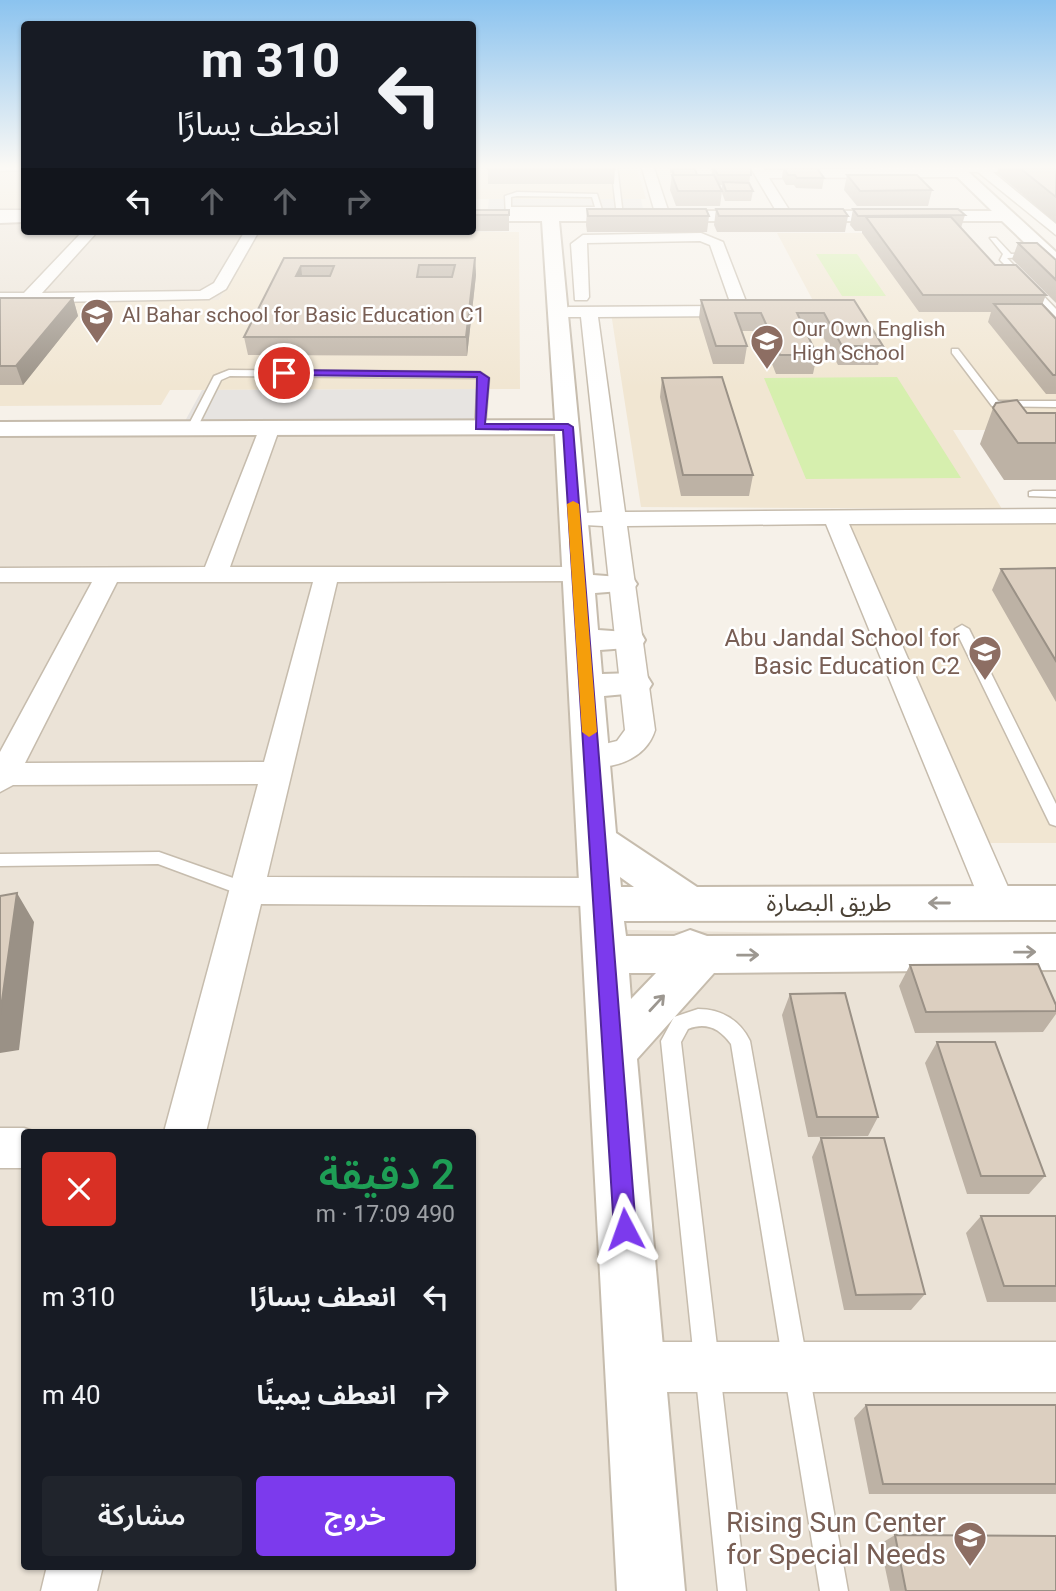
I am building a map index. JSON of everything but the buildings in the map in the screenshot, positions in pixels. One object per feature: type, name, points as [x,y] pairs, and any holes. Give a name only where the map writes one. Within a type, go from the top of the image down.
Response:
[{"type":"street","points":[[28,298],[83,239]]},
{"type":"street","points":[[0,298],[203,296],[220,286],[247,239]]},
{"type":"street","points":[[0,429],[506,427],[544,432],[562,440],[579,398],[583,308],[561,239]]},
{"type":"street","points":[[583,308],[727,311],[739,304],[716,242],[711,239]]},
{"type":"street","points":[[1033,239],[1054,257]]},
{"type":"street","points":[[506,427],[538,418],[579,398]]},
{"type":"street","points":[[579,398],[628,464]]},
{"type":"street","points":[[579,398],[615,516],[639,738],[625,751],[591,757]]},
{"type":"street","points":[[579,398],[615,516],[579,579],[651,1591]]},
{"type":"street","points":[[215,574],[270,427]]},
{"type":"street","points":[[0,439],[34,429]]},
{"type":"street","points":[[615,516],[1056,516]]},
{"type":"street","points":[[834,517],[998,903]]},
{"type":"street","points":[[0,575],[327,574],[579,579],[622,584]]},
{"type":"street","points":[[186,1129],[327,574]]},
{"type":"street","points":[[108,575],[2,778],[276,773]]},
{"type":"street","points":[[583,640],[629,640]]},
{"type":"street","points":[[586,685],[635,684]]},
{"type":"street","points":[[597,840],[690,904],[668,916],[668,932],[702,955],[613,1051]]},
{"type":"street","points":[[247,890],[601,898]]},
{"type":"street","name":"طريق البصارة","points":[[601,898],[690,904],[1056,903]]},
{"type":"street","name":"طريق البصارة","points":[[607,955],[1056,952]]},
{"type":"street","points":[[0,1148],[21,1148]]},
{"type":"street","points":[[635,1367],[1056,1367]]},
{"type":"street","points":[[69,1591],[74,1570]]},
{"type":"lane","points":[[993,240],[1008,255]]},
{"type":"lane","points":[[1054,257],[1008,255],[1003,258],[1056,314]]},
{"type":"lane","points":[[955,351],[995,404],[1056,404]]},
{"type":"lane","points":[[192,428],[217,378],[229,373],[480,374],[484,378],[480,427]]},
{"type":"lane","points":[[1033,494],[1056,494]]},
{"type":"lane","points":[[962,629],[1051,802],[1056,820]]},
{"type":"lane","points":[[0,860],[159,858],[247,890]]},
{"type":"lane","points":[[732,1591],[671,1041],[674,1031],[681,1023],[704,1016],[728,1025],[740,1041],[834,1591]]},
{"type":"shaded area","points":[[0,239],[253,239],[219,300],[0,301]]},
{"type":"shaded area","points":[[253,239],[519,239],[520,389],[170,390],[161,405],[0,406],[0,301],[219,300]]},
{"type":"shaded area","name":"Our Own English High School","points":[[780,239],[971,239],[1056,330],[1056,430],[953,430],[1002,509],[641,507],[611,313],[819,312]]},
{"type":"shaded area","points":[[484,389],[481,421],[185,421],[202,390]]},
{"type":"shaded area","points":[[554,421],[582,929],[1056,938],[1056,1591],[0,1591],[0,422]]},
{"type":"shaded area","name":"Abu Jandal School for Basic Education C2","points":[[844,522],[1056,522],[1056,843],[983,843]]},
{"type":"green space","points":[[816,254],[857,254],[886,296],[842,296]]},
{"type":"green space","points":[[897,377],[961,478],[806,479],[764,378]]},
{"type":"slow traffic","points":[[573,504],[589,732]]},
{"type":"place","name":"Al Bahar school for Basic Education C1","points":[[97,345]]},
{"type":"place","name":"Our Own English High School","points":[[767,371]]},
{"type":"place","name":"Abu Jandal School for Basic Education C2","points":[[985,682]]},
{"type":"place","name":"Rising Sun Center for Special Needs","points":[[970,1568]]},
{"type":"route","points":[[284,373],[480,374],[484,378],[480,427],[568,427],[625,1229]]}]
